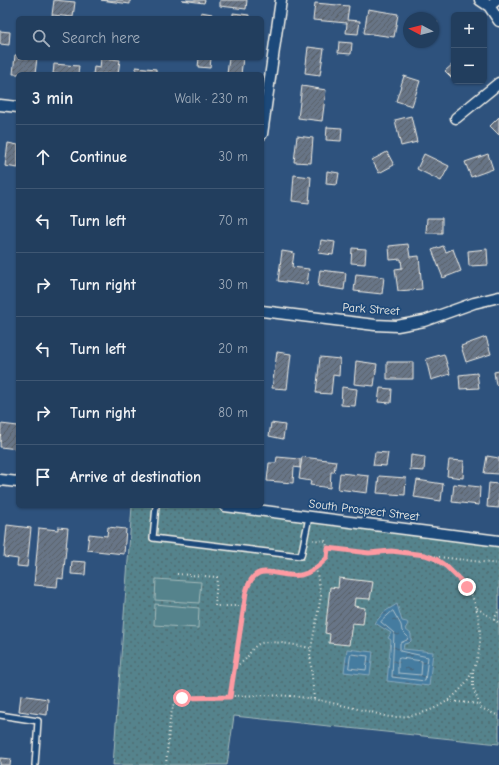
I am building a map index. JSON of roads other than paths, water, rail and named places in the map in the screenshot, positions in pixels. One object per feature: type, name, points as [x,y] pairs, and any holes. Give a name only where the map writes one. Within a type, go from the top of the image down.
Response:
[{"type":"street","points":[[264,120],[281,0]]},
{"type":"street","points":[[480,0],[493,3],[499,21]]},
{"type":"street","points":[[456,118],[499,83]]},
{"type":"street","points":[[0,105],[16,107]]},
{"type":"street","name":"Park Street","points":[[264,310],[375,325],[397,326],[424,321],[474,303],[499,297]]},
{"type":"street","points":[[0,480],[16,482]]},
{"type":"street","name":"South Prospect Street","points":[[246,508],[499,541]]},
{"type":"lane","points":[[156,508],[153,538],[301,556],[309,517]]},
{"type":"lane","points":[[0,715],[38,721],[35,765]]},
{"type":"water","points":[[397,604],[402,621],[407,622],[408,624],[405,629],[411,634],[411,641],[404,644],[403,649],[433,652],[429,686],[387,681],[391,640],[388,638],[391,633],[375,623],[384,612]]},
{"type":"water","points":[[347,649],[373,652],[370,675],[344,672]]}]
